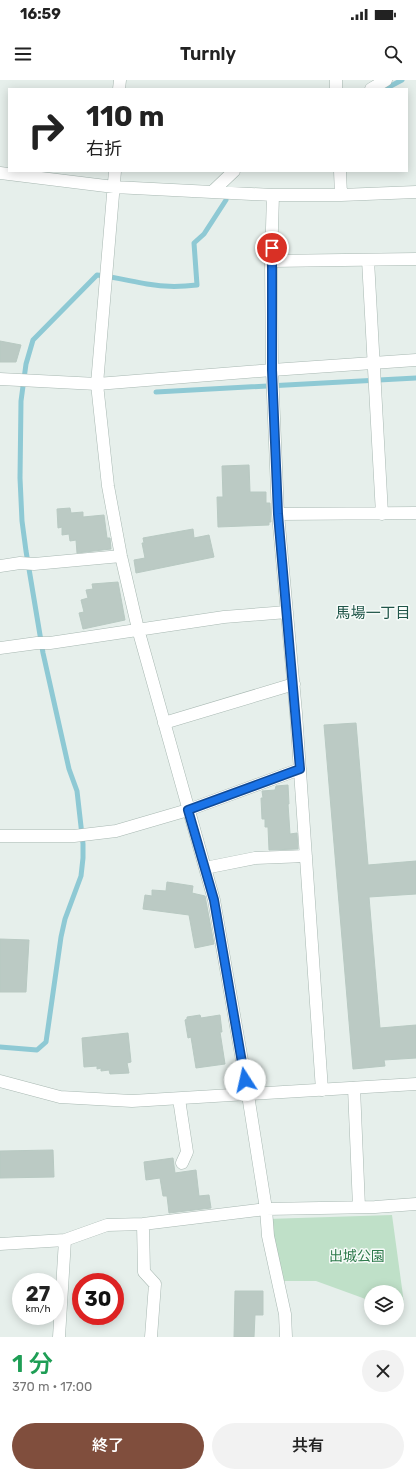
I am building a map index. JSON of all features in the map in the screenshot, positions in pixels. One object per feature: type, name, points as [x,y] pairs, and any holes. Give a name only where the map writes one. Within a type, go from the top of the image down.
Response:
[{"type":"street","points":[[373,88],[386,80]]},
{"type":"street","points":[[115,172],[97,384],[108,486],[120,556],[138,629],[214,900],[248,1095],[266,1209],[268,1236],[285,1314],[286,1337]]},
{"type":"street","points":[[212,192],[233,172]]},
{"type":"street","points":[[340,172],[341,194]]},
{"type":"street","points":[[0,173],[114,187],[273,195],[416,192]]},
{"type":"street","points":[[273,195],[271,262],[272,370],[278,514],[294,684],[322,1090]]},
{"type":"street","points":[[271,262],[416,259]]},
{"type":"street","points":[[368,260],[382,514]]},
{"type":"street","points":[[0,379],[97,384],[416,360]]},
{"type":"street","points":[[278,514],[416,513]]},
{"type":"street","points":[[0,566],[20,563],[34,564],[120,556]]},
{"type":"street","points":[[0,648],[224,617],[287,612]]},
{"type":"street","points":[[164,722],[294,684]]},
{"type":"street","points":[[0,836],[74,836],[116,831],[188,810],[300,769]]},
{"type":"street","points":[[205,868],[255,858],[306,856]]},
{"type":"street","points":[[0,1081],[60,1097],[132,1101],[416,1084]]},
{"type":"street","points":[[354,1088],[359,1207]]},
{"type":"street","points":[[179,1099],[187,1152],[182,1162]]},
{"type":"street","points":[[0,1244],[64,1240],[108,1225],[143,1224],[266,1209],[416,1204]]},
{"type":"street","points":[[143,1224],[144,1272],[155,1284],[151,1337]]},
{"type":"street","points":[[59,1337],[64,1240]]},
{"type":"green space","name":"出城公園","points":[[392,1215],[402,1285],[364,1285],[364,1298],[316,1281],[278,1281],[267,1219]]},
{"type":"building","points":[[0,341],[21,345],[16,362],[0,362]]},
{"type":"building","points":[[249,465],[250,492],[266,492],[266,503],[270,503],[271,522],[269,522],[269,525],[218,527],[217,497],[223,497],[222,466]]},
{"type":"building","points":[[70,508],[71,513],[83,512],[83,517],[104,515],[107,538],[110,538],[111,549],[77,553],[76,540],[70,541],[69,534],[62,535],[62,527],[58,528],[57,509]]},
{"type":"building","points":[[193,529],[194,538],[209,535],[214,557],[136,573],[134,560],[145,558],[142,543],[144,543],[143,538]]},
{"type":"building","points":[[118,582],[125,620],[83,629],[79,613],[84,612],[81,600],[88,598],[86,590],[93,589],[92,584]]},
{"type":"building","points":[[356,723],[368,865],[416,861],[416,894],[369,897],[380,1028],[416,1025],[416,1058],[384,1060],[385,1066],[353,1069],[324,725]]},
{"type":"building","points":[[288,785],[290,834],[297,833],[298,849],[269,850],[268,827],[265,827],[265,819],[262,819],[262,791],[275,790],[276,786]]},
{"type":"building","points":[[167,882],[193,886],[192,893],[205,896],[214,944],[195,948],[189,915],[143,909],[145,895],[152,896],[152,890],[166,891]]},
{"type":"building","points":[[0,939],[29,940],[26,992],[0,992]]},
{"type":"building","points":[[200,1015],[201,1018],[220,1015],[222,1032],[220,1032],[225,1064],[196,1068],[191,1037],[188,1038],[185,1020],[187,1017]]},
{"type":"building","points":[[128,1033],[131,1062],[127,1063],[129,1073],[110,1074],[109,1070],[101,1071],[101,1068],[97,1069],[97,1066],[84,1067],[82,1038]]},
{"type":"building","points":[[53,1150],[54,1177],[0,1178],[0,1151]]},
{"type":"building","points":[[173,1158],[175,1173],[196,1170],[199,1196],[209,1195],[211,1208],[169,1213],[167,1196],[163,1196],[160,1178],[146,1180],[144,1162]]},
{"type":"building","points":[[235,1291],[263,1291],[263,1315],[255,1315],[254,1337],[234,1337]]},
{"type":"waterway","points":[[387,88],[402,80]]},
{"type":"waterway","points":[[0,1047],[37,1050],[46,1042],[61,937],[65,919],[81,876],[83,858],[83,844],[77,791],[69,769],[43,653],[22,521],[20,478],[21,401],[26,364],[33,340],[97,275],[159,286],[197,285],[194,243],[204,234],[226,200]]},
{"type":"waterway","points":[[156,392],[416,378]]},
{"type":"district","name":"馬場一丁目","points":[[373,613]]},
{"type":"route","points":[[245,1080],[214,900],[188,810],[300,769],[278,514],[272,370],[272,248]]}]
